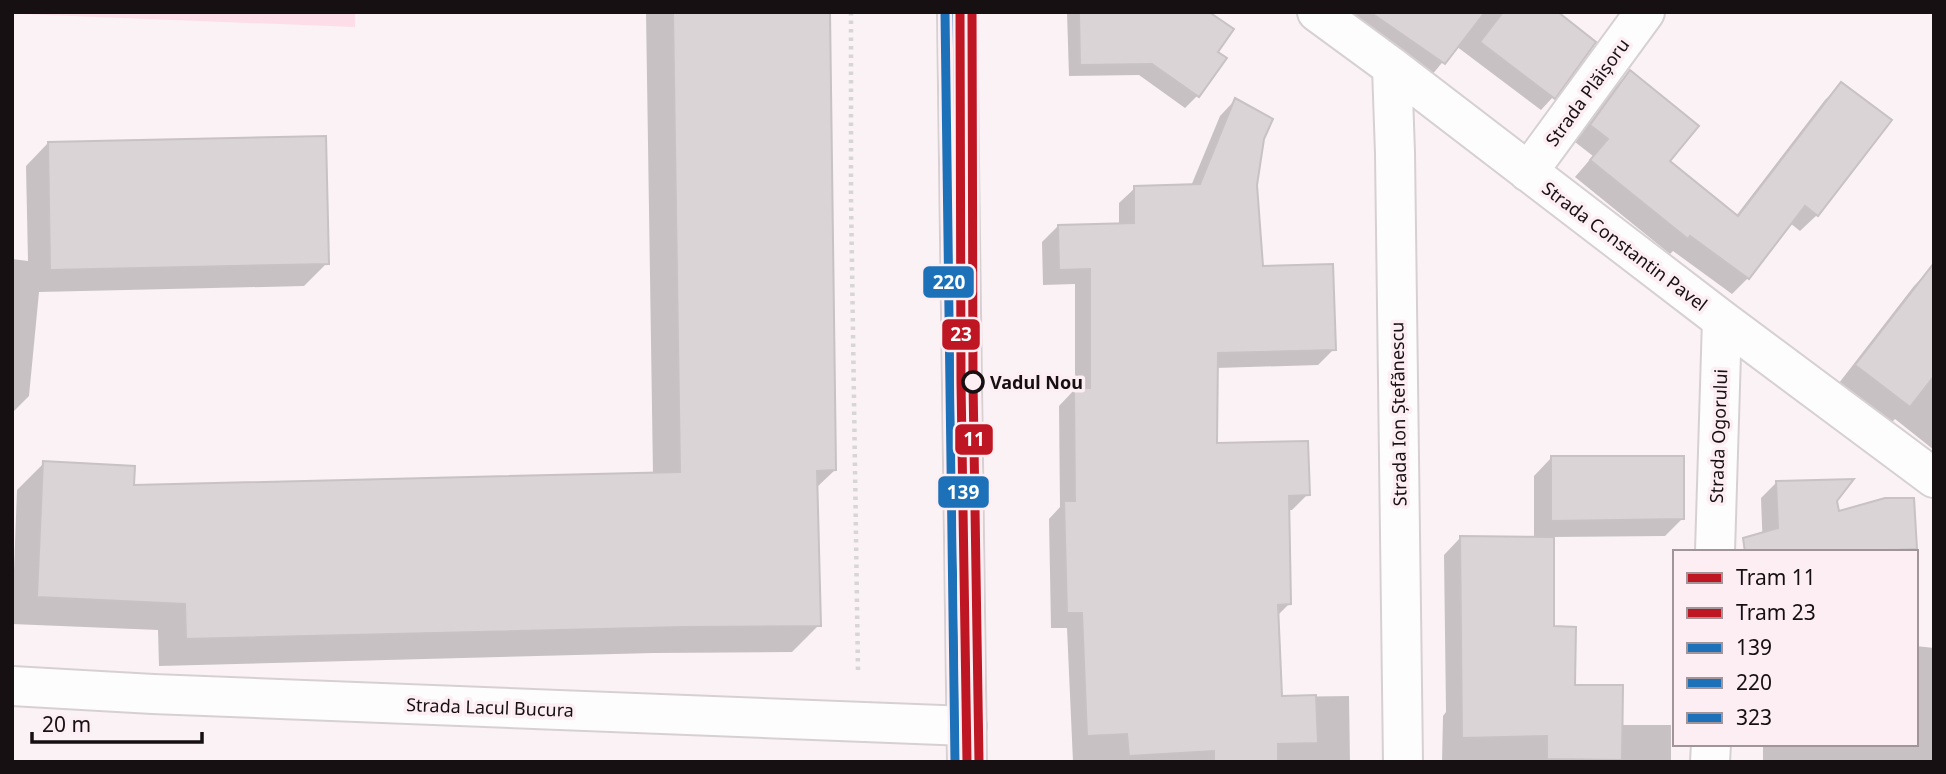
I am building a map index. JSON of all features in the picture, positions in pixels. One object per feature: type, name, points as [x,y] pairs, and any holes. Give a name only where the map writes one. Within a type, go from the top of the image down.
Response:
[{"type":"street","points":[[957,12],[967,744]]},
{"type":"street","name":"Strada Constantin Pavel","points":[[1317,12],[1934,478]]},
{"type":"street","name":"Strada Plăișoru","points":[[1528,172],[1645,12]]},
{"type":"street","name":"Strada Ion Ștefănescu","points":[[1392,67],[1404,762]]},
{"type":"street","name":"Strada Ogorului","points":[[1715,550],[1722,320]]},
{"type":"street","name":"Strada Lacul Bucura","points":[[12,686],[859,722],[967,744]]},
{"type":"path","points":[[852,12],[851,197],[859,722]]},
{"type":"shaded area","points":[[355,12],[355,27],[22,14]]},
{"type":"building","points":[[673,12],[830,12],[836,470],[817,471],[821,626],[186,639],[185,604],[37,597],[43,461],[135,466],[134,485],[680,472]]},
{"type":"building","points":[[1079,12],[1209,12],[1234,29],[1218,52],[1227,58],[1199,97],[1152,64],[1080,65]]},
{"type":"building","points":[[1370,12],[1485,12],[1445,64]]},
{"type":"building","points":[[1503,12],[1558,12],[1596,42],[1555,99],[1480,42]]},
{"type":"building","points":[[1630,70],[1699,126],[1670,161],[1738,216],[1841,82],[1892,120],[1818,216],[1805,206],[1749,279],[1690,236],[1688,239],[1590,160],[1608,139],[1590,125]]},
{"type":"building","points":[[1235,98],[1273,119],[1264,139],[1257,185],[1263,266],[1333,264],[1336,350],[1218,353],[1217,443],[1308,441],[1310,495],[1289,496],[1291,604],[1278,605],[1282,696],[1316,695],[1318,743],[1278,744],[1278,762],[1214,762],[1214,751],[1129,756],[1127,734],[1087,736],[1082,613],[1067,613],[1064,501],[1075,501],[1074,388],[1090,388],[1090,269],[1059,270],[1058,225],[1134,223],[1134,186],[1200,184]]},
{"type":"building","points":[[326,136],[329,264],[50,270],[48,142]]},
{"type":"building","points":[[1934,263],[1934,376],[1910,407],[1855,365]]},
{"type":"building","points":[[1551,456],[1684,456],[1684,519],[1551,521]]},
{"type":"building","points":[[1854,479],[1837,501],[1839,511],[1885,498],[1914,498],[1917,549],[1745,550],[1743,538],[1778,528],[1776,481]]},
{"type":"building","points":[[1460,536],[1554,537],[1554,626],[1576,627],[1575,685],[1623,685],[1622,760],[1547,759],[1547,736],[1462,738]]},
{"type":"tram line","name":"23","points":[[960,12],[961,382],[967,762]]},
{"type":"tram line","name":"11","points":[[972,12],[973,382],[979,762]]},
{"type":"transit line","name":"220","points":[[945,12],[955,762]]},
{"type":"transit line","name":"139","points":[[957,12],[967,762]]},
{"type":"transit line","name":"323","points":[[969,12],[979,762]]},
{"type":"place","name":"Vadul Nou","points":[[973,382]]}]
